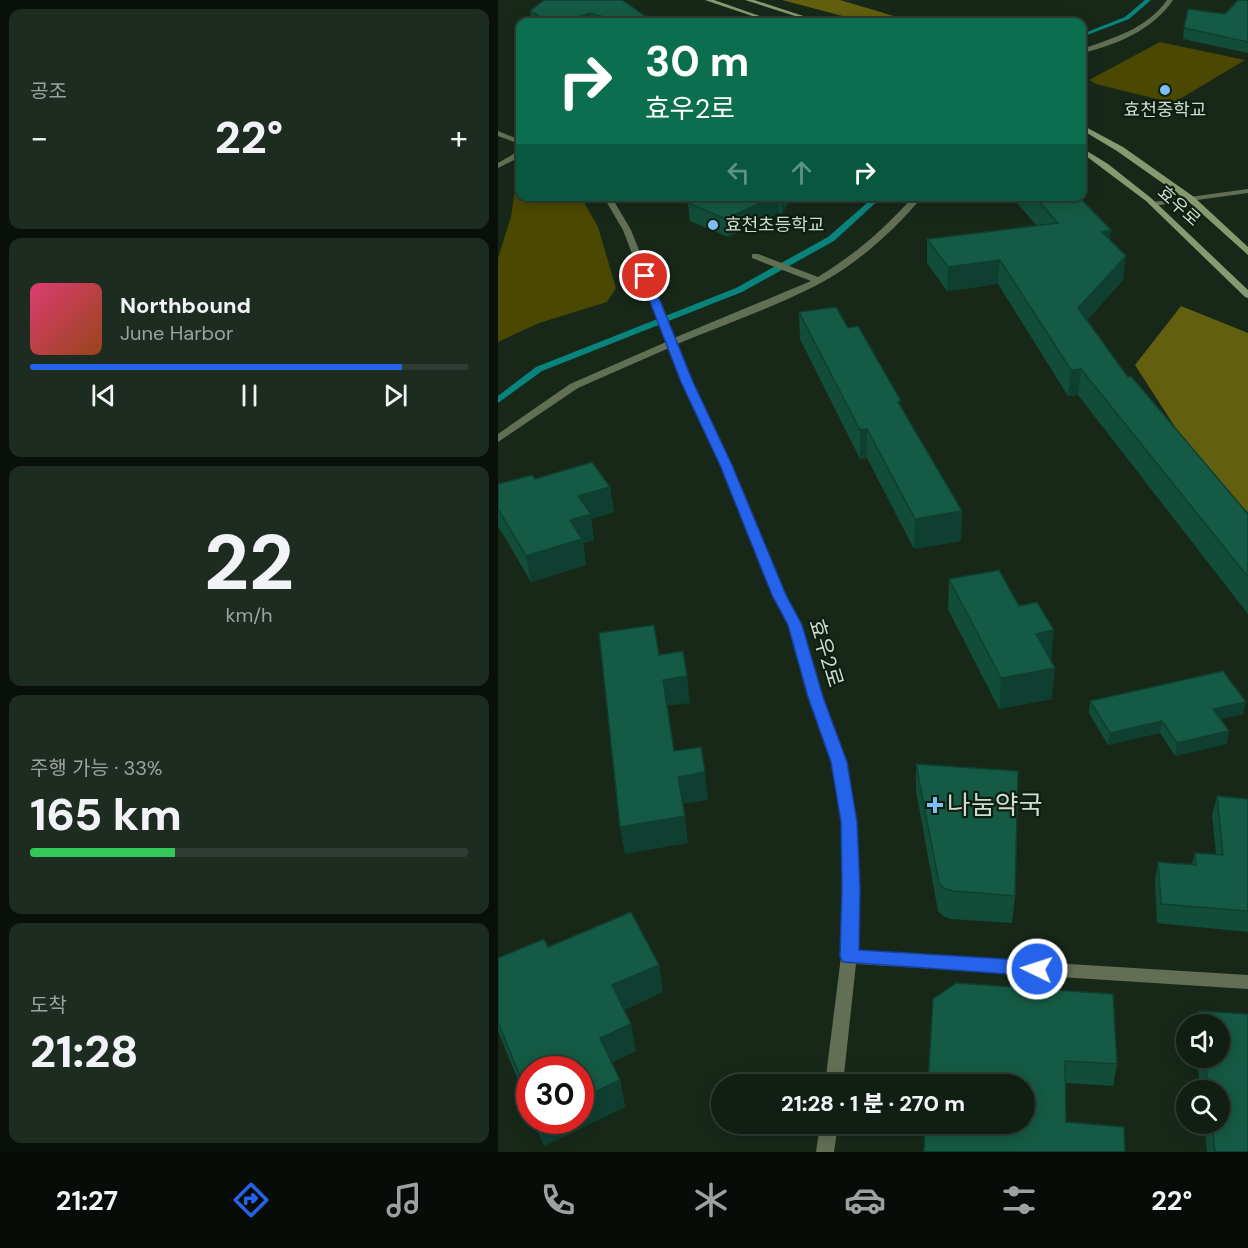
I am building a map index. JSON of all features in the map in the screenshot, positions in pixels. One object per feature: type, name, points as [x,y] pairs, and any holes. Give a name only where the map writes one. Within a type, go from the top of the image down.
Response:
[{"type":"main road","points":[[708,0],[762,18]]},
{"type":"main road","points":[[748,0],[806,18]]},
{"type":"main road","name":"효우로","points":[[1086,129],[1120,149],[1191,199],[1248,252]]},
{"type":"main road","name":"효우로","points":[[1086,153],[1153,204],[1248,295]]},
{"type":"street","points":[[1086,49],[1146,25],[1167,7],[1170,0]]},
{"type":"street","points":[[498,133],[516,140]]},
{"type":"street","points":[[498,166],[516,156]]},
{"type":"street","points":[[1153,204],[1248,191]]},
{"type":"street","name":"효우2로","points":[[610,201],[627,230],[687,382],[726,465],[779,595],[795,625],[816,697],[839,762],[849,822],[851,888],[849,957],[835,1074]]},
{"type":"street","points":[[498,439],[574,386],[818,280],[846,263],[887,231],[914,201]]},
{"type":"street","points":[[759,258],[818,280]]},
{"type":"street","points":[[849,957],[1248,982]]},
{"type":"street","points":[[825,1152],[828,1134]]},
{"type":"shaded area","points":[[782,0],[840,0],[901,18],[850,18]]},
{"type":"shaded area","points":[[1160,42],[1245,60],[1173,103],[1096,84],[1089,80]]},
{"type":"shaded area","points":[[516,183],[516,201],[583,201],[598,227],[616,288],[607,302],[539,323],[498,342],[498,258],[511,217]]},
{"type":"shaded area","points":[[1181,306],[1248,333],[1248,512],[1210,481],[1135,365]]},
{"type":"building","points":[[544,0],[622,0],[648,18],[607,18],[590,13],[576,18],[542,18],[530,11]]},
{"type":"building","points":[[1238,0],[1248,0],[1248,42],[1184,28],[1188,9],[1225,14]]},
{"type":"building","points":[[693,201],[764,201],[726,219],[688,203]]},
{"type":"building","points":[[1038,201],[1083,201],[1111,230],[1102,232],[1126,256],[1078,308],[1128,377],[1131,376],[1248,514],[1248,577],[1081,369],[1071,370],[1000,260],[948,267],[927,239],[1058,223]]},
{"type":"building","points":[[836,307],[848,328],[858,326],[901,401],[898,402],[962,511],[915,519],[867,429],[860,430],[799,312]]},
{"type":"building","points":[[592,462],[610,487],[578,496],[591,514],[570,520],[582,539],[526,556],[498,509],[498,484],[532,475],[535,479]]},
{"type":"building","points":[[999,570],[1019,606],[1037,602],[1054,630],[1036,634],[1055,668],[1001,678],[949,579]]},
{"type":"building","points":[[654,625],[659,655],[683,651],[687,676],[663,680],[674,751],[701,747],[705,772],[678,777],[685,816],[620,827],[599,633]]},
{"type":"building","points":[[1223,671],[1246,702],[1213,709],[1229,731],[1177,743],[1162,721],[1110,733],[1090,701]]},
{"type":"building","points":[[916,764],[1018,771],[1015,896],[953,891],[944,888],[939,883]]},
{"type":"building","points":[[1217,796],[1248,799],[1248,911],[1161,904],[1158,862],[1196,865],[1195,853],[1223,855]]},
{"type":"building","points":[[631,912],[659,965],[612,985],[631,1024],[600,1038],[620,1080],[594,1092],[594,1056],[516,1056],[516,1066],[498,1022],[498,958],[544,939],[548,947]]},
{"type":"building","points":[[956,983],[1113,994],[1117,1064],[1065,1061],[1066,1122],[1124,1127],[1125,1152],[924,1152],[925,1134],[1035,1134],[1035,1074],[929,1074],[933,999]]},
{"type":"building","points":[[1199,1011],[1248,1014],[1248,1152],[1215,1152],[1213,1134],[1230,1134],[1230,1080],[1207,1080],[1206,1068],[1230,1068],[1230,1014],[1199,1014]]},
{"type":"waterway","points":[[1086,34],[1127,18],[1148,0]]},
{"type":"waterway","points":[[498,400],[539,369],[739,290],[831,239],[874,201]]},
{"type":"place","name":"효천중학교","points":[[1165,90]]},
{"type":"place","name":"효천초등학교","points":[[713,225]]},
{"type":"place","name":"나눔약국","points":[[935,805]]},
{"type":"route","points":[[645,276],[687,382],[726,465],[779,595],[795,625],[816,697],[839,762],[849,822],[851,888],[849,957],[1037,969]]}]
